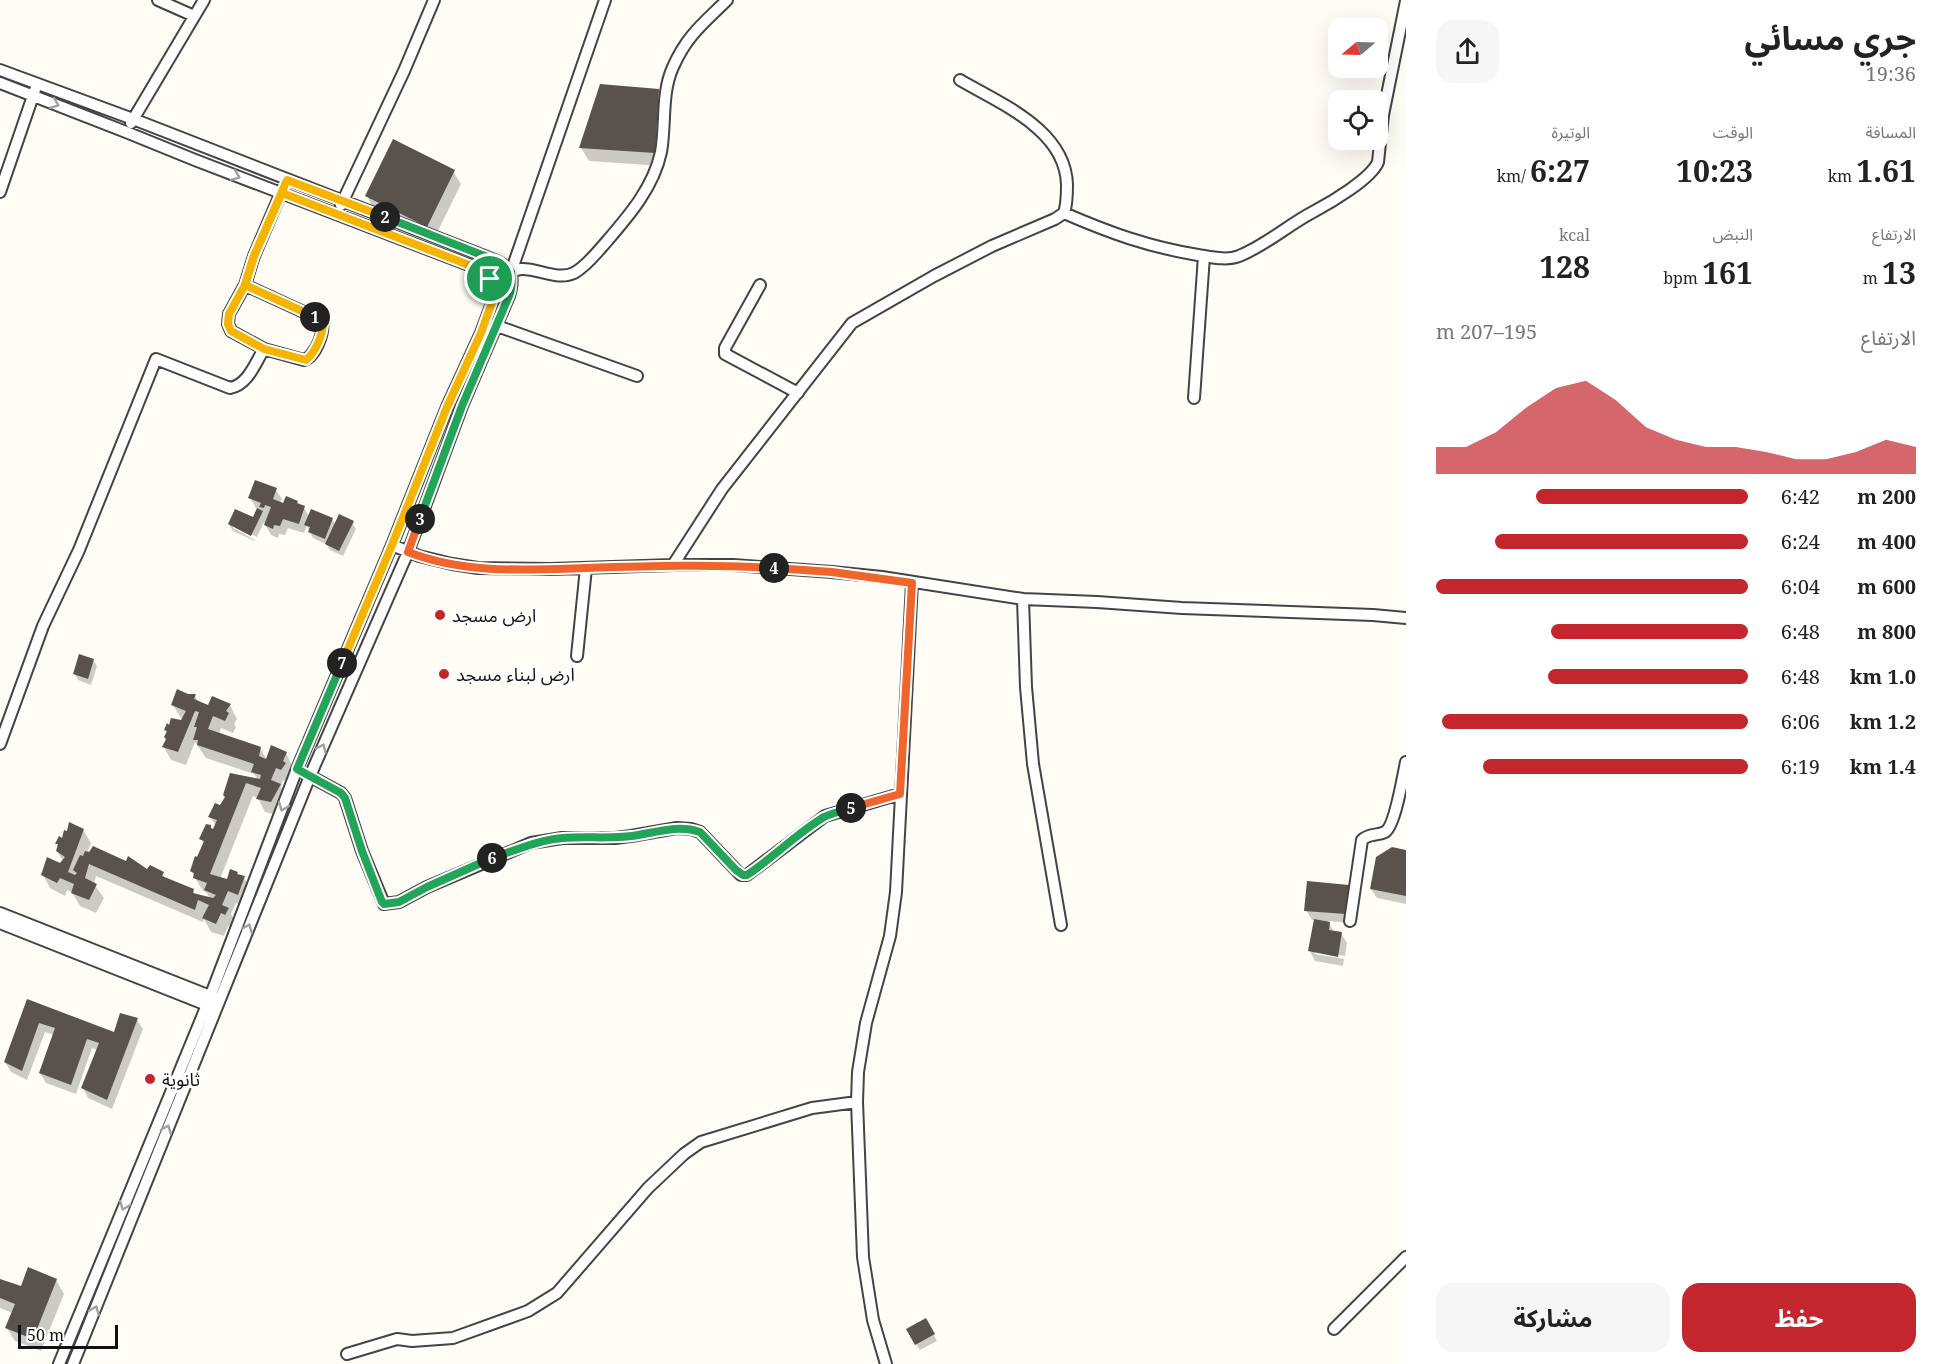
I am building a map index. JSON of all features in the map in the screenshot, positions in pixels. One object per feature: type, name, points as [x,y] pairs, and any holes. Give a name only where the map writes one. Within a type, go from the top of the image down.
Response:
[{"type":"street","points":[[158,0],[194,16]]},
{"type":"street","points":[[126,132],[204,0]]},
{"type":"street","points":[[337,214],[404,71],[434,0]]},
{"type":"street","points":[[59,1364],[408,552],[462,406],[512,288],[511,272],[605,0]]},
{"type":"street","points":[[490,279],[528,269],[558,275],[572,274],[583,268],[625,220],[645,191],[660,155],[672,69],[687,40],[727,0]]},
{"type":"street","points":[[1064,213],[1100,229],[1160,249],[1219,259],[1237,258],[1328,203],[1355,185],[1376,167],[1378,162],[1383,115],[1406,1]]},
{"type":"street","points":[[0,70],[491,258],[506,266],[511,272]]},
{"type":"street","points":[[673,565],[722,489],[852,323],[934,276],[992,246],[1056,219],[1064,213],[1067,173],[1058,151],[1039,129],[960,80]]},
{"type":"street","points":[[0,83],[474,267],[490,279],[495,294],[481,333],[447,407],[392,545],[297,769],[213,1002],[73,1364]]},
{"type":"street","points":[[0,192],[37,84]]},
{"type":"street","points":[[245,285],[321,320],[322,330],[311,356],[306,360],[264,349],[231,331],[228,324],[229,314],[245,285],[254,256],[287,180]]},
{"type":"street","points":[[1194,398],[1204,256]]},
{"type":"street","points":[[760,285],[725,348],[725,354],[798,393]]},
{"type":"street","points":[[497,326],[637,376]]},
{"type":"street","points":[[0,744],[43,626],[79,550],[156,359],[230,388],[237,387],[245,380],[264,349]]},
{"type":"street","points":[[392,545],[408,552],[452,564],[478,568],[511,570],[733,565],[882,577],[1023,599],[1406,618]]},
{"type":"street","points":[[577,656],[586,568]]},
{"type":"street","points":[[886,1364],[873,1320],[863,1257],[857,1102],[858,1072],[866,1023],[890,936],[896,892],[912,583]]},
{"type":"street","points":[[1023,599],[1026,687],[1033,764],[1060,925]]},
{"type":"street","points":[[1350,921],[1362,840],[1366,836],[1383,834],[1388,830],[1399,796],[1406,762]]},
{"type":"street","points":[[297,769],[341,793],[345,798],[362,851],[384,904],[399,902],[427,887],[531,843],[562,838],[631,836],[677,828],[700,832],[741,875],[747,875],[825,816],[900,794]]},
{"type":"street","points":[[0,913],[213,1002]]},
{"type":"street","points":[[0,923],[213,1002]]},
{"type":"street","points":[[347,1354],[397,1339],[412,1341],[453,1338],[528,1311],[557,1293],[648,1188],[684,1154],[701,1142],[813,1108],[857,1102]]},
{"type":"street","points":[[1334,1329],[1406,1257]]},
{"type":"building","points":[[600,84],[659,89],[655,153],[579,148]]},
{"type":"building","points":[[393,139],[455,170],[427,227],[365,196]]},
{"type":"building","points":[[255,480],[277,488],[273,499],[283,503],[286,496],[305,506],[299,524],[283,519],[280,526],[274,525],[273,529],[264,525],[271,507],[265,505],[264,508],[259,507],[261,503],[248,498]]},
{"type":"building","points":[[257,508],[263,511],[251,536],[228,524],[235,509],[253,517]]},
{"type":"building","points":[[311,509],[333,518],[325,539],[308,532],[310,527],[304,525]]},
{"type":"building","points":[[339,514],[354,521],[339,551],[325,544]]},
{"type":"building","points":[[79,654],[94,659],[88,679],[73,674]]},
{"type":"building","points":[[177,689],[188,694],[196,694],[194,699],[208,705],[212,696],[231,704],[226,711],[229,713],[225,721],[213,716],[208,729],[261,747],[259,756],[266,759],[271,745],[287,752],[283,761],[286,763],[281,770],[276,768],[271,780],[281,784],[271,802],[256,799],[261,788],[246,783],[210,874],[227,879],[230,869],[245,876],[238,895],[228,891],[222,905],[229,908],[225,915],[221,913],[216,924],[202,918],[209,905],[198,900],[195,910],[89,864],[85,878],[97,884],[89,900],[71,893],[74,884],[60,878],[57,883],[41,875],[47,857],[60,863],[65,857],[56,851],[58,844],[55,844],[59,836],[62,838],[64,830],[67,831],[69,822],[84,829],[68,872],[75,875],[77,873],[73,870],[80,855],[83,856],[85,851],[89,852],[93,846],[126,861],[128,856],[147,869],[150,865],[164,872],[162,876],[194,889],[193,893],[213,898],[216,895],[204,890],[207,883],[193,878],[194,873],[190,871],[195,856],[197,857],[204,841],[199,839],[206,824],[211,825],[213,829],[217,820],[208,817],[215,803],[220,805],[225,797],[223,795],[230,773],[260,779],[261,775],[251,772],[254,764],[197,745],[198,740],[193,740],[199,712],[195,711],[178,752],[162,747],[166,739],[164,737],[167,731],[164,730],[167,723],[169,725],[171,718],[181,720],[186,711],[171,705]]},
{"type":"building","points":[[1392,847],[1406,850],[1406,896],[1370,889],[1376,857]]},
{"type":"building","points":[[1307,881],[1349,885],[1346,914],[1304,911]]},
{"type":"building","points":[[1314,919],[1330,922],[1329,930],[1342,932],[1338,957],[1308,951]]},
{"type":"building","points":[[27,999],[114,1032],[120,1013],[138,1018],[107,1100],[81,1088],[99,1043],[87,1039],[71,1085],[39,1073],[55,1028],[39,1023],[22,1071],[4,1062]]},
{"type":"building","points":[[28,1267],[57,1279],[33,1339],[5,1328],[15,1304],[0,1298],[0,1279],[21,1286]]},
{"type":"building","points":[[926,1318],[935,1334],[915,1345],[906,1329]]},
{"type":"place","name":"ارض مسجد","points":[[440,615]]},
{"type":"place","name":"ارض لبناء مسجد","points":[[444,674]]},
{"type":"place","name":"ثانوية","points":[[150,1079]]},
{"type":"route","points":[[490,279],[474,267],[282,193],[254,256],[245,285],[321,320],[322,330],[311,356],[303,360],[264,349],[231,331],[228,324],[229,314],[245,285],[254,256],[287,180],[506,266],[511,272],[512,288],[462,406],[408,552],[452,564],[478,568],[511,570],[733,565],[882,577],[912,583],[900,794],[825,816],[747,875],[741,875],[700,832],[677,828],[615,838],[562,838],[531,843],[427,887],[399,902],[384,904],[382,902],[345,798],[341,793],[297,769],[392,545],[447,407],[481,333],[495,294],[490,279]]}]
